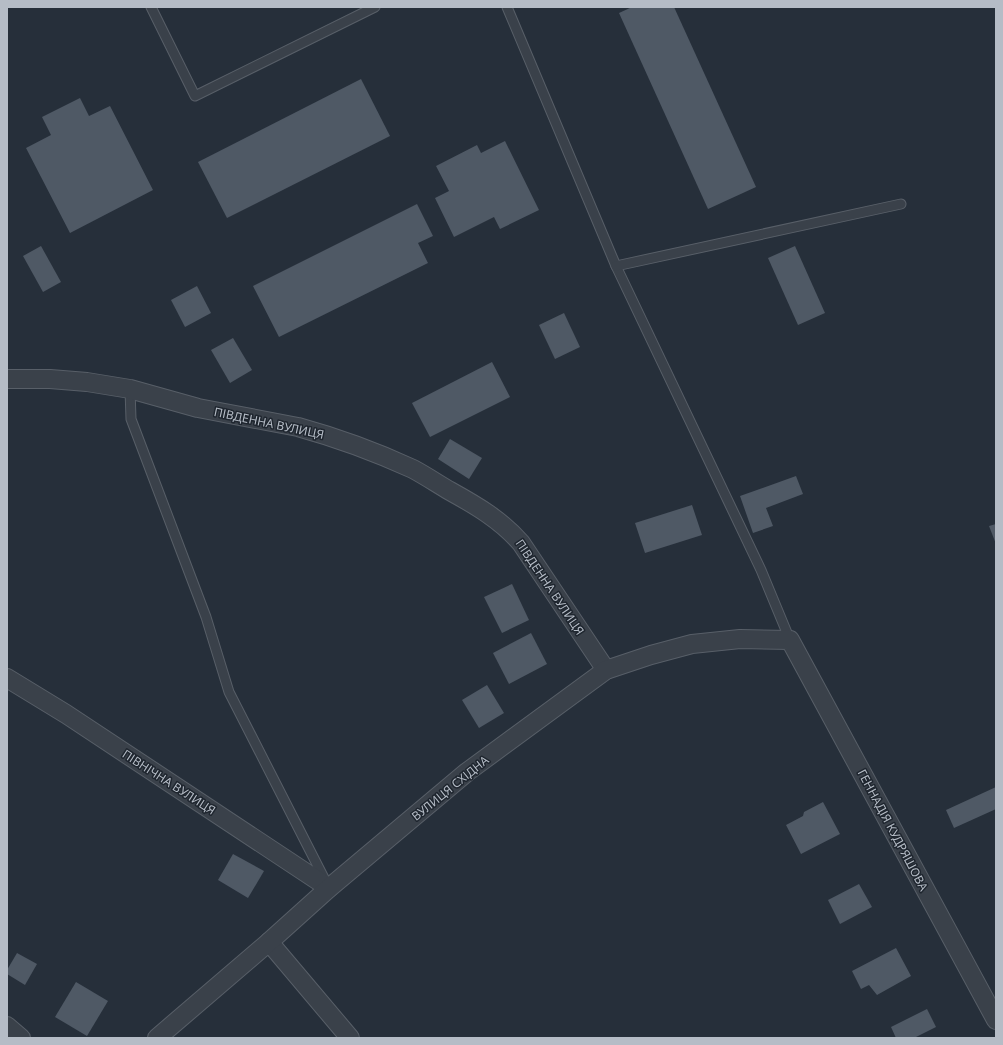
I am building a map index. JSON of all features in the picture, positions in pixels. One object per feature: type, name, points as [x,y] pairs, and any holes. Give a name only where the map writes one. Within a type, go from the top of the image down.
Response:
[{"type":"street","name":"ПІВДЕННА ВУЛИЦЯ","points":[[7,379],[50,378],[130,389],[198,408],[298,427],[353,444],[414,470],[471,502],[510,530],[521,543],[606,670]]},
{"type":"street","name":"ВУЛИЦЯ СХІДНА","points":[[157,1038],[329,888],[468,772],[606,670],[651,655],[692,644],[740,639],[790,640]]},
{"type":"street","name":"ГЕННАДІЯ КУДРЯШОВА","points":[[790,640],[996,1020]]},
{"type":"street","name":"ПІВНІЧНА ВУЛИЦЯ","points":[[7,678],[329,888]]},
{"type":"street","points":[[268,942],[350,1038]]},
{"type":"street","points":[[7,1026],[21,1038]]},
{"type":"lane","points":[[151,7],[195,96],[375,7]]},
{"type":"lane","points":[[507,7],[616,266],[761,570],[790,640]]},
{"type":"lane","points":[[616,266],[901,204]]},
{"type":"lane","points":[[130,389],[131,419],[206,617],[229,692],[329,888]]},
{"type":"building","points":[[632,7],[674,7],[756,187],[708,209],[619,13]]},
{"type":"building","points":[[361,79],[390,136],[227,218],[198,162]]},
{"type":"building","points":[[80,98],[89,116],[110,106],[153,190],[70,233],[26,148],[51,135],[42,117]]},
{"type":"building","points":[[505,141],[539,210],[500,229],[494,217],[454,237],[435,198],[449,191],[436,166],[477,145],[481,153]]},
{"type":"building","points":[[417,204],[433,236],[418,243],[428,263],[279,337],[253,286]]},
{"type":"building","points":[[41,246],[61,282],[43,292],[23,256]]},
{"type":"building","points":[[795,246],[825,313],[798,325],[768,258]]},
{"type":"building","points":[[197,286],[211,313],[185,327],[171,300]]},
{"type":"building","points":[[564,313],[580,347],[555,359],[539,325]]},
{"type":"building","points":[[233,338],[252,370],[230,383],[211,350]]},
{"type":"building","points":[[492,362],[510,397],[430,437],[412,403]]},
{"type":"building","points":[[450,439],[482,458],[469,479],[438,459]]},
{"type":"building","points":[[796,476],[803,494],[766,508],[773,526],[753,533],[740,496]]},
{"type":"building","points":[[692,505],[702,535],[645,553],[635,523]]},
{"type":"building","points":[[996,524],[996,544],[989,526]]},
{"type":"building","points":[[512,584],[529,620],[502,633],[484,597]]},
{"type":"building","points":[[531,633],[547,664],[509,684],[493,653]]},
{"type":"building","points":[[487,685],[504,713],[479,728],[462,700]]},
{"type":"building","points":[[996,787],[996,809],[954,828],[946,810]]},
{"type":"building","points":[[823,802],[840,834],[801,854],[786,825],[803,816],[804,812]]},
{"type":"building","points":[[233,854],[264,871],[248,898],[218,880]]},
{"type":"building","points":[[859,884],[872,907],[840,924],[828,900]]},
{"type":"building","points":[[896,948],[911,976],[877,995],[869,985],[861,989],[852,971]]},
{"type":"building","points":[[17,953],[37,964],[25,985],[7,974],[7,970]]},
{"type":"building","points":[[76,982],[108,1001],[87,1036],[55,1017]]},
{"type":"building","points":[[927,1009],[936,1027],[914,1038],[896,1038],[891,1027]]}]
